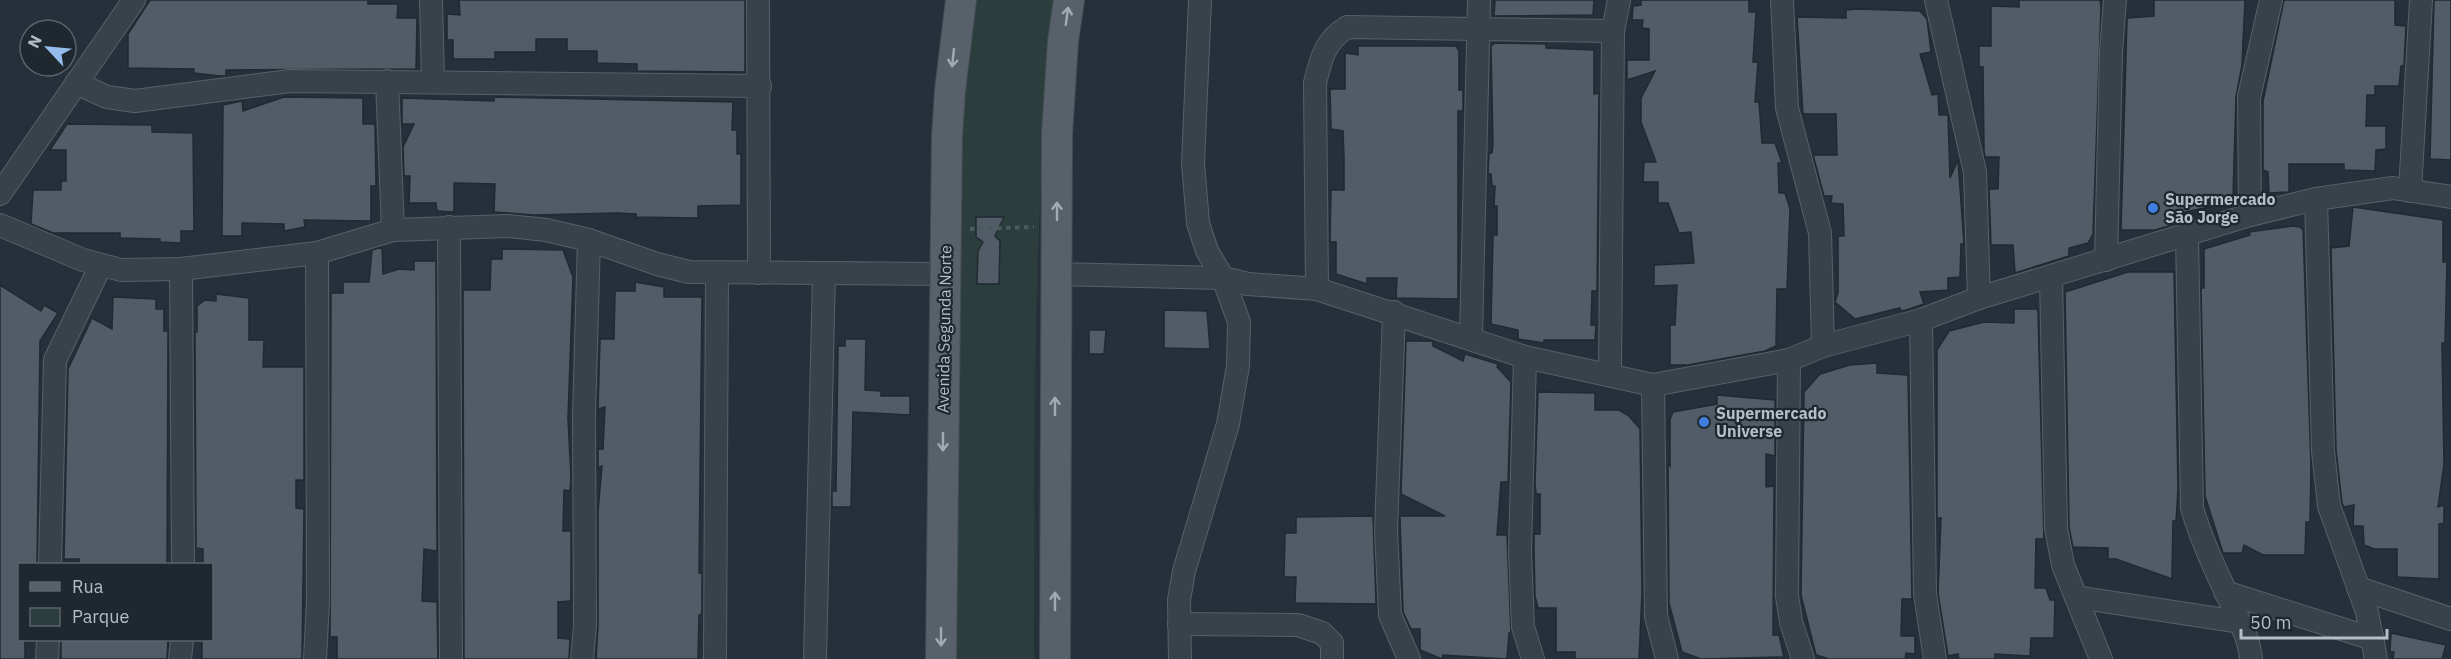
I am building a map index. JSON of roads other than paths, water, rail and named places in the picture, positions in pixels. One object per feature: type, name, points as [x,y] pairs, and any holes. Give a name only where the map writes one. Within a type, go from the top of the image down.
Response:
[{"type":"main road","name":"Avenida Segunda Norte","points":[[941,659],[945,230],[950,91],[961,0]]},
{"type":"main road","points":[[1054,659],[1055,274],[1058,134],[1069,0]]},
{"type":"street","points":[[0,194],[134,0]]},
{"type":"street","points":[[431,0],[433,80]]},
{"type":"street","points":[[758,0],[759,273]]},
{"type":"street","points":[[1180,659],[1179,624],[1184,571],[1228,423],[1238,366],[1239,322],[1223,278],[1207,251],[1198,223],[1193,163],[1200,0]]},
{"type":"street","points":[[1470,337],[1479,0]]},
{"type":"street","points":[[1610,375],[1613,31],[1619,0]]},
{"type":"street","points":[[1782,0],[1787,108],[1820,232],[1823,346]]},
{"type":"street","points":[[1936,0],[1975,172],[1979,298]]},
{"type":"street","points":[[2106,260],[2111,52],[2115,0]]},
{"type":"street","points":[[2250,215],[2249,97],[2271,0]]},
{"type":"street","points":[[2409,191],[2421,0]]},
{"type":"street","points":[[1317,289],[1315,83],[1321,56],[1332,37],[1347,27],[1479,27],[1613,31]]},
{"type":"street","points":[[76,83],[106,98],[135,100],[291,81],[433,80],[759,86]]},
{"type":"street","points":[[387,81],[393,230]]},
{"type":"street","points":[[1055,274],[1223,278],[1248,284],[1317,289],[1394,312],[1525,357],[1653,385],[1789,360],[1823,346],[1921,320],[1979,298],[2250,215],[2316,199],[2384,189],[2451,197]]},
{"type":"street","points":[[2316,199],[2323,451],[2327,484],[2330,506],[2358,588],[2374,649]]},
{"type":"street","points":[[0,225],[101,266],[141,271],[181,269],[317,253],[393,230],[508,226],[546,230],[589,240],[657,264],[689,272],[944,274]]},
{"type":"street","points":[[449,227],[451,659]]},
{"type":"street","points":[[2187,235],[2192,508],[2225,592],[2240,622],[2250,648],[2251,659]]},
{"type":"street","points":[[582,659],[585,626],[584,415],[589,240]]},
{"type":"street","points":[[315,659],[318,601],[317,253]]},
{"type":"street","points":[[50,563],[55,360],[101,266]]},
{"type":"street","points":[[181,269],[183,563]]},
{"type":"street","points":[[715,659],[717,273]]},
{"type":"street","points":[[815,659],[824,273]]},
{"type":"street","points":[[2051,277],[2056,528],[2063,565],[2101,659]]},
{"type":"street","points":[[1394,312],[1386,531],[1390,615],[1409,659]]},
{"type":"street","points":[[1921,320],[1925,594],[1935,659]]},
{"type":"street","points":[[1525,357],[1520,551],[1523,627],[1533,659]]},
{"type":"street","points":[[1789,360],[1786,596],[1791,622],[1803,659]]},
{"type":"street","points":[[1653,385],[1656,616],[1667,659]]},
{"type":"street","points":[[2358,588],[2451,619]]},
{"type":"street","points":[[2225,592],[2374,649]]},
{"type":"street","points":[[2076,597],[2240,622]]},
{"type":"street","points":[[1179,624],[1298,625],[1322,633],[1332,643],[1332,659]]},
{"type":"street","points":[[47,659],[48,641]]},
{"type":"street","points":[[180,659],[182,641]]},
{"type":"place","name":"Supermercado São Jorge","points":[[2153,208]]},
{"type":"place","name":"Supermercado Universe","points":[[1704,422]]}]
